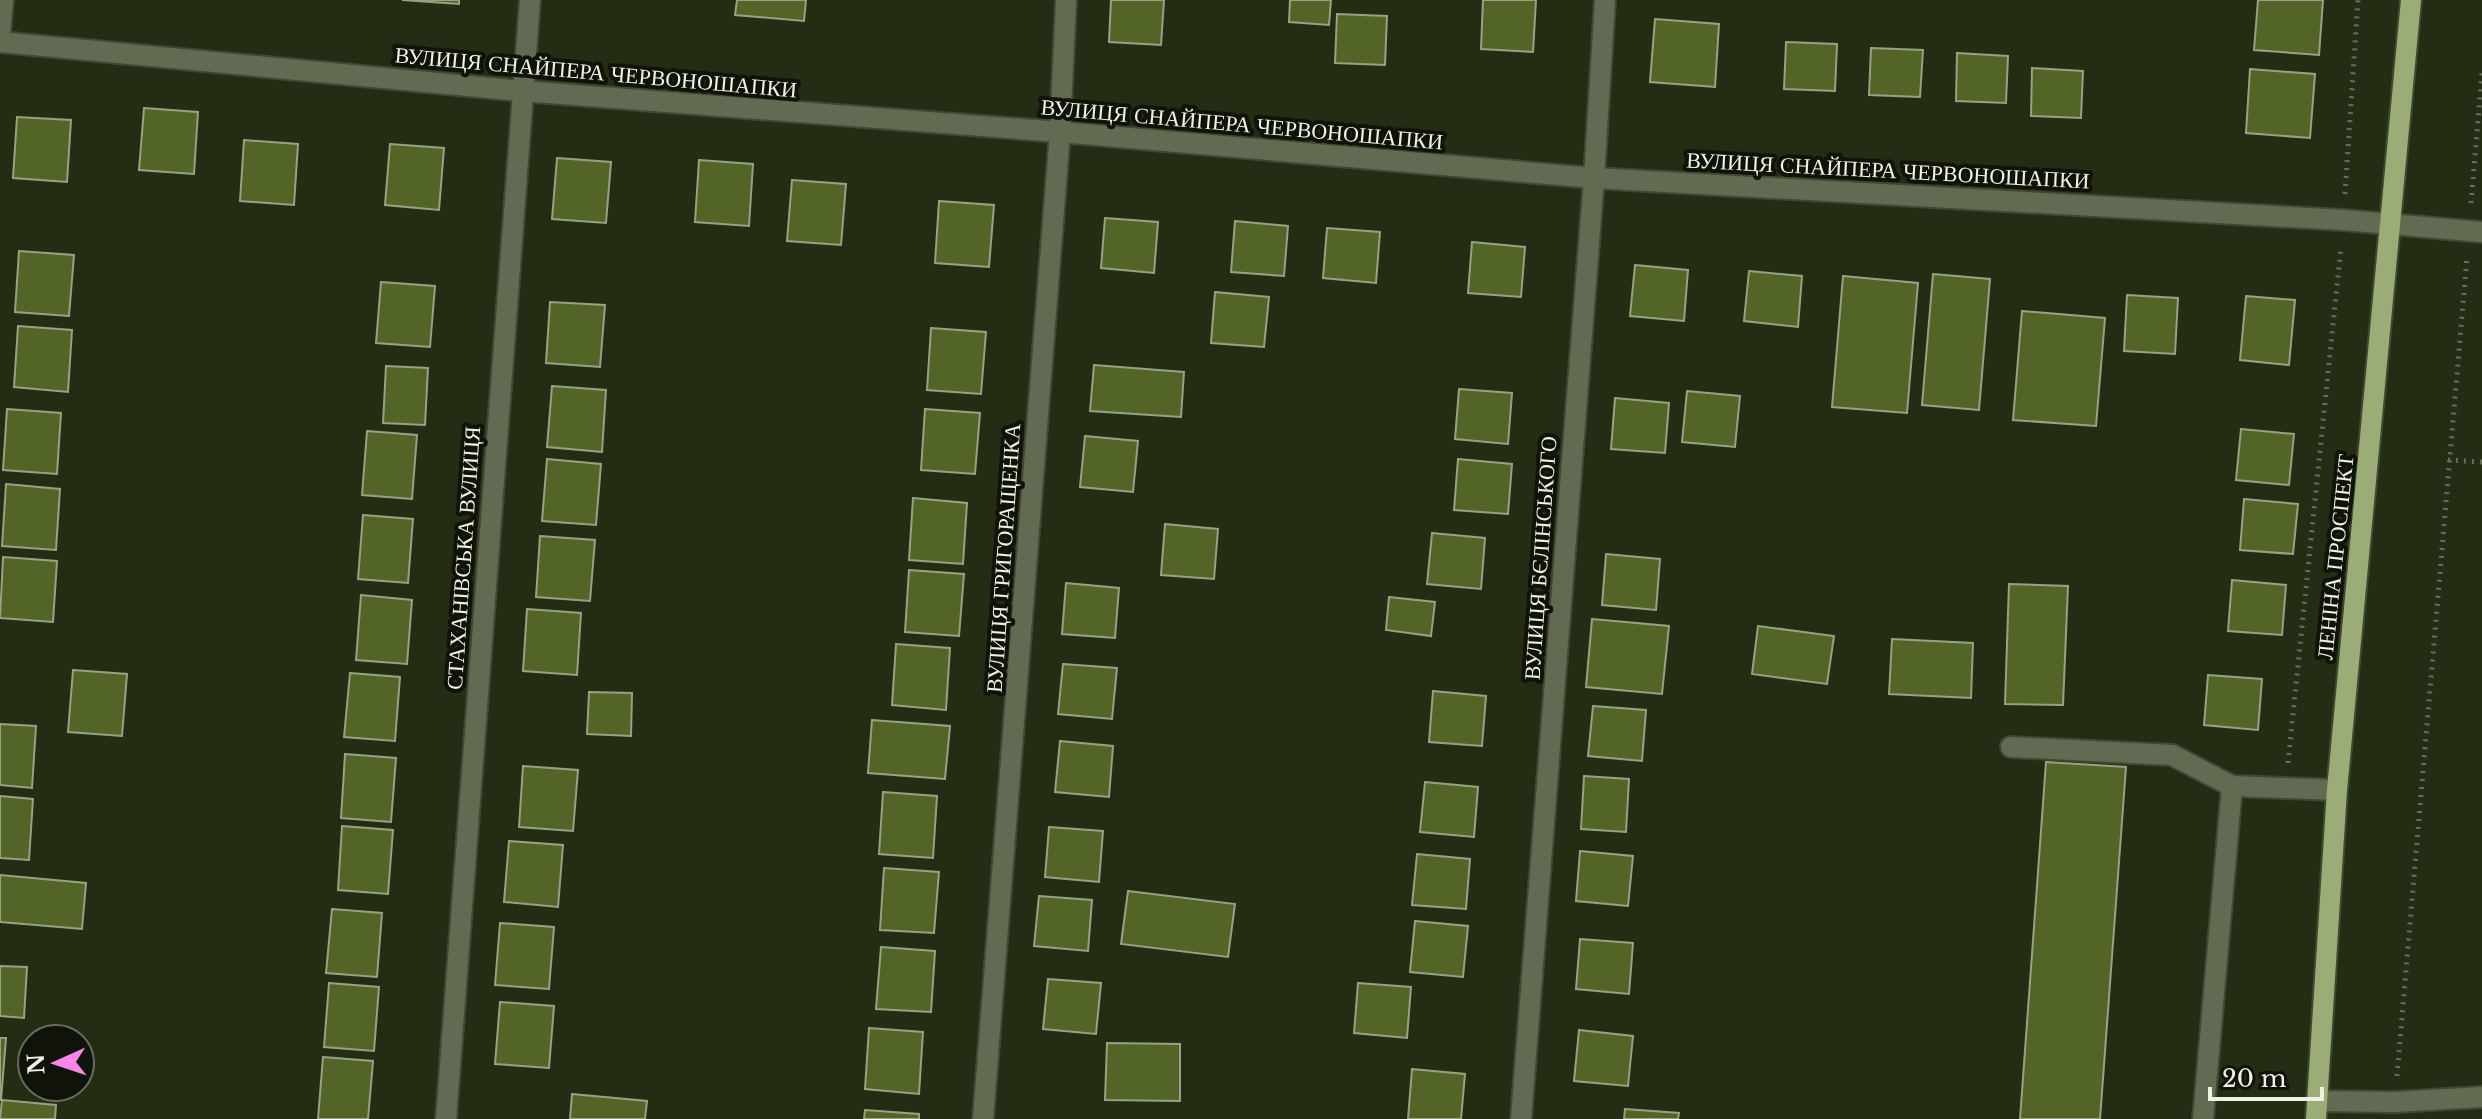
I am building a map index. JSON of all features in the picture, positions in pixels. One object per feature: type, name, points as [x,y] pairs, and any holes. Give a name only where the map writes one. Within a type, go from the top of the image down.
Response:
[{"type":"main road","name":"ЛЕНІНА ПРОСПЕКТ","points":[[2316,1110],[2337,790],[2411,0]]},
{"type":"street","points":[[0,33],[3,0]]},
{"type":"street","name":"СТАХАНІВСЬКА ВУЛИЦЯ","points":[[446,1119],[530,0]]},
{"type":"street","name":"ВУЛИЦЯ ГРИГОРАЩЕНКА","points":[[983,1119],[1060,132],[1066,0]]},
{"type":"street","name":"ВУЛИЦЯ БЄЛІНСЬКОГО","points":[[1521,1119],[1605,0]]},
{"type":"street","name":"ВУЛИЦЯ СНАЙПЕРА ЧЕРВОНОШАПКИ","points":[[0,42],[522,91],[1060,132],[1594,178],[2344,220],[2476,231]]},
{"type":"street","points":[[2011,747],[2172,755],[2232,786],[2337,790]]},
{"type":"street","points":[[2203,1119],[2232,786]]},
{"type":"street","points":[[2316,1110],[2482,1097]]},
{"type":"path","points":[[2285,788],[2344,220],[2358,0]]},
{"type":"path","points":[[2395,1102],[2448,460],[2476,231],[2482,73]]},
{"type":"path","points":[[2448,460],[2482,462]]},
{"type":"building","points":[[402,0],[459,0],[459,4]]},
{"type":"building","points":[[737,0],[806,0],[804,21],[735,15]]},
{"type":"building","points":[[1111,0],[1164,0],[1161,45],[1109,42]]},
{"type":"building","points":[[1290,0],[1331,0],[1329,25],[1289,22]]},
{"type":"building","points":[[1483,0],[1536,0],[1533,52],[1481,49]]},
{"type":"building","points":[[2258,0],[2323,0],[2319,55],[2254,50]]},
{"type":"building","points":[[1337,14],[1387,16],[1385,65],[1335,63]]},
{"type":"building","points":[[1655,19],[1719,24],[1715,87],[1650,82]]},
{"type":"building","points":[[1786,42],[1837,44],[1835,91],[1784,89]]},
{"type":"building","points":[[1871,48],[1923,50],[1920,97],[1869,95]]},
{"type":"building","points":[[1957,53],[2008,56],[2006,103],[1956,101]]},
{"type":"building","points":[[2032,68],[2083,71],[2081,118],[2031,116]]},
{"type":"building","points":[[2250,69],[2315,74],[2310,138],[2246,133]]},
{"type":"building","points":[[144,108],[198,112],[194,174],[139,170]]},
{"type":"building","points":[[17,117],[71,120],[67,182],[13,178]]},
{"type":"building","points":[[244,140],[298,144],[294,205],[240,201]]},
{"type":"building","points":[[390,144],[444,148],[439,210],[385,205]]},
{"type":"building","points":[[557,158],[611,162],[606,223],[552,219]]},
{"type":"building","points":[[699,160],[753,164],[749,226],[695,222]]},
{"type":"building","points":[[792,180],[846,184],[841,245],[787,241]]},
{"type":"building","points":[[939,201],[994,205],[989,267],[935,263]]},
{"type":"building","points":[[1105,218],[1158,222],[1154,273],[1101,268]]},
{"type":"building","points":[[1235,221],[1288,226],[1284,276],[1231,272]]},
{"type":"building","points":[[1327,228],[1380,232],[1376,283],[1323,278]]},
{"type":"building","points":[[1472,242],[1525,247],[1521,297],[1468,293]]},
{"type":"building","points":[[19,251],[74,255],[69,316],[15,312]]},
{"type":"building","points":[[1635,265],[1688,270],[1684,321],[1630,316]]},
{"type":"building","points":[[1749,271],[1802,276],[1798,327],[1744,321]]},
{"type":"building","points":[[1933,274],[1990,279],[1979,410],[1922,405]]},
{"type":"building","points":[[1843,276],[1918,283],[1907,413],[1832,407]]},
{"type":"building","points":[[381,282],[435,286],[430,347],[376,343]]},
{"type":"building","points":[[1215,292],[1269,297],[1264,347],[1211,343]]},
{"type":"building","points":[[2127,295],[2178,298],[2175,354],[2124,351]]},
{"type":"building","points":[[2246,296],[2295,300],[2289,365],[2240,360]]},
{"type":"building","points":[[550,302],[605,305],[600,367],[546,363]]},
{"type":"building","points":[[2022,311],[2105,318],[2096,426],[2013,420]]},
{"type":"building","points":[[18,326],[72,330],[68,392],[14,387]]},
{"type":"building","points":[[931,328],[986,332],[981,394],[927,390]]},
{"type":"building","points":[[1094,365],[1184,372],[1181,417],[1090,411]]},
{"type":"building","points":[[386,366],[428,368],[425,425],[383,423]]},
{"type":"building","points":[[552,386],[606,390],[602,452],[547,447]]},
{"type":"building","points":[[1459,389],[1512,393],[1508,444],[1455,439]]},
{"type":"building","points":[[1687,391],[1740,396],[1735,447],[1682,442]]},
{"type":"building","points":[[1615,398],[1669,403],[1665,453],[1611,449]]},
{"type":"building","points":[[7,409],[61,413],[57,474],[3,470]]},
{"type":"building","points":[[925,409],[980,413],[975,474],[921,470]]},
{"type":"building","points":[[2241,429],[2294,434],[2289,485],[2236,480]]},
{"type":"building","points":[[367,431],[417,435],[412,499],[362,495]]},
{"type":"building","points":[[1085,436],[1138,441],[1133,492],[1080,487]]},
{"type":"building","points":[[547,459],[601,464],[596,525],[542,521]]},
{"type":"building","points":[[1458,459],[1512,464],[1508,514],[1454,510]]},
{"type":"building","points":[[6,484],[60,489],[56,550],[2,546]]},
{"type":"building","points":[[913,498],[967,503],[963,564],[909,560]]},
{"type":"building","points":[[2244,499],[2298,504],[2293,554],[2240,550]]},
{"type":"building","points":[[363,515],[413,519],[408,583],[358,579]]},
{"type":"building","points":[[1165,524],[1218,529],[1214,579],[1161,575]]},
{"type":"building","points":[[1432,533],[1485,538],[1481,589],[1427,584]]},
{"type":"building","points":[[540,536],[595,540],[590,601],[536,597]]},
{"type":"building","points":[[1606,554],[1660,559],[1656,610],[1602,605]]},
{"type":"building","points":[[3,557],[57,561],[53,622],[0,618]]},
{"type":"building","points":[[909,570],[964,574],[959,636],[905,632]]},
{"type":"building","points":[[2232,580],[2286,585],[2282,635],[2228,631]]},
{"type":"building","points":[[1066,583],[1119,588],[1115,638],[1062,634]]},
{"type":"building","points":[[2009,584],[2068,586],[2063,705],[2005,704]]},
{"type":"building","points":[[361,595],[412,600],[407,664],[356,660]]},
{"type":"building","points":[[1389,597],[1435,602],[1431,636],[1386,630]]},
{"type":"building","points":[[527,609],[581,613],[577,675],[523,671]]},
{"type":"building","points":[[1592,619],[1669,626],[1662,694],[1586,687]]},
{"type":"building","points":[[1758,626],[1834,636],[1827,684],[1752,674]]},
{"type":"building","points":[[1892,639],[1973,643],[1971,698],[1889,694]]},
{"type":"building","points":[[896,644],[950,648],[946,710],[892,705]]},
{"type":"building","points":[[1063,664],[1117,668],[1112,719],[1058,714]]},
{"type":"building","points":[[73,670],[127,674],[122,736],[68,732]]},
{"type":"building","points":[[350,673],[400,677],[395,741],[344,737]]},
{"type":"building","points":[[2208,675],[2262,679],[2258,730],[2204,725]]},
{"type":"building","points":[[1433,691],[1486,696],[1482,746],[1429,742]]},
{"type":"building","points":[[589,692],[632,693],[631,736],[587,734]]},
{"type":"building","points":[[1593,706],[1646,710],[1642,761],[1588,756]]},
{"type":"building","points":[[872,720],[950,726],[945,779],[868,773]]},
{"type":"building","points":[[0,724],[36,726],[32,788],[0,785]]},
{"type":"building","points":[[1060,741],[1113,746],[1109,797],[1055,792]]},
{"type":"building","points":[[345,754],[396,758],[391,822],[341,818]]},
{"type":"building","points":[[2046,762],[2126,767],[2100,1119],[2020,1119]]},
{"type":"building","points":[[523,766],[578,770],[573,831],[519,827]]},
{"type":"building","points":[[1584,776],[1629,779],[1626,832],[1581,829]]},
{"type":"building","points":[[1425,782],[1478,787],[1474,837],[1420,832]]},
{"type":"building","points":[[883,792],[937,796],[933,858],[879,854]]},
{"type":"building","points":[[0,796],[33,799],[29,860],[0,858]]},
{"type":"building","points":[[342,826],[393,830],[388,894],[338,890]]},
{"type":"building","points":[[1049,827],[1103,831],[1099,882],[1045,877]]},
{"type":"building","points":[[509,841],[563,845],[558,907],[504,902]]},
{"type":"building","points":[[1580,851],[1633,856],[1628,906],[1576,901]]},
{"type":"building","points":[[1417,854],[1470,859],[1466,909],[1412,905]]},
{"type":"building","points":[[884,868],[939,872],[934,933],[880,930]]},
{"type":"building","points":[[0,875],[86,883],[82,929],[0,922]]},
{"type":"building","points":[[1128,891],[1235,904],[1228,957],[1121,944]]},
{"type":"building","points":[[1039,896],[1092,900],[1088,951],[1034,946]]},
{"type":"building","points":[[332,909],[382,913],[377,977],[326,973]]},
{"type":"building","points":[[1415,921],[1468,926],[1463,977],[1410,972]]},
{"type":"building","points":[[500,923],[554,927],[549,989],[495,985]]},
{"type":"building","points":[[1580,939],[1633,943],[1629,994],[1576,989]]},
{"type":"building","points":[[881,947],[935,951],[931,1012],[876,1009]]},
{"type":"building","points":[[0,966],[27,967],[24,1018],[0,1016]]},
{"type":"building","points":[[1048,979],[1101,983],[1096,1034],[1043,1029]]},
{"type":"building","points":[[329,983],[379,987],[374,1051],[324,1047]]},
{"type":"building","points":[[1358,983],[1411,987],[1407,1038],[1354,1033]]},
{"type":"building","points":[[500,1002],[554,1006],[549,1068],[495,1064]]},
{"type":"building","points":[[869,1028],[923,1032],[919,1094],[865,1089]]},
{"type":"building","points":[[1579,1030],[1633,1036],[1628,1086],[1574,1081]]},
{"type":"building","points":[[0,1038],[6,1038],[1,1100],[0,1100]]},
{"type":"building","points":[[1107,1043],[1180,1044],[1180,1101],[1105,1100]]},
{"type":"building","points":[[323,1057],[373,1061],[368,1119],[318,1119]]},
{"type":"building","points":[[1412,1069],[1465,1074],[1461,1119],[1408,1119]]},
{"type":"building","points":[[572,1094],[647,1101],[645,1119],[570,1119]]},
{"type":"building","points":[[2,1100],[56,1105],[55,1119],[0,1119]]},
{"type":"building","points":[[1625,1109],[1679,1113],[1678,1119],[1624,1119]]},
{"type":"building","points":[[865,1110],[919,1114],[919,1119],[864,1119]]}]
